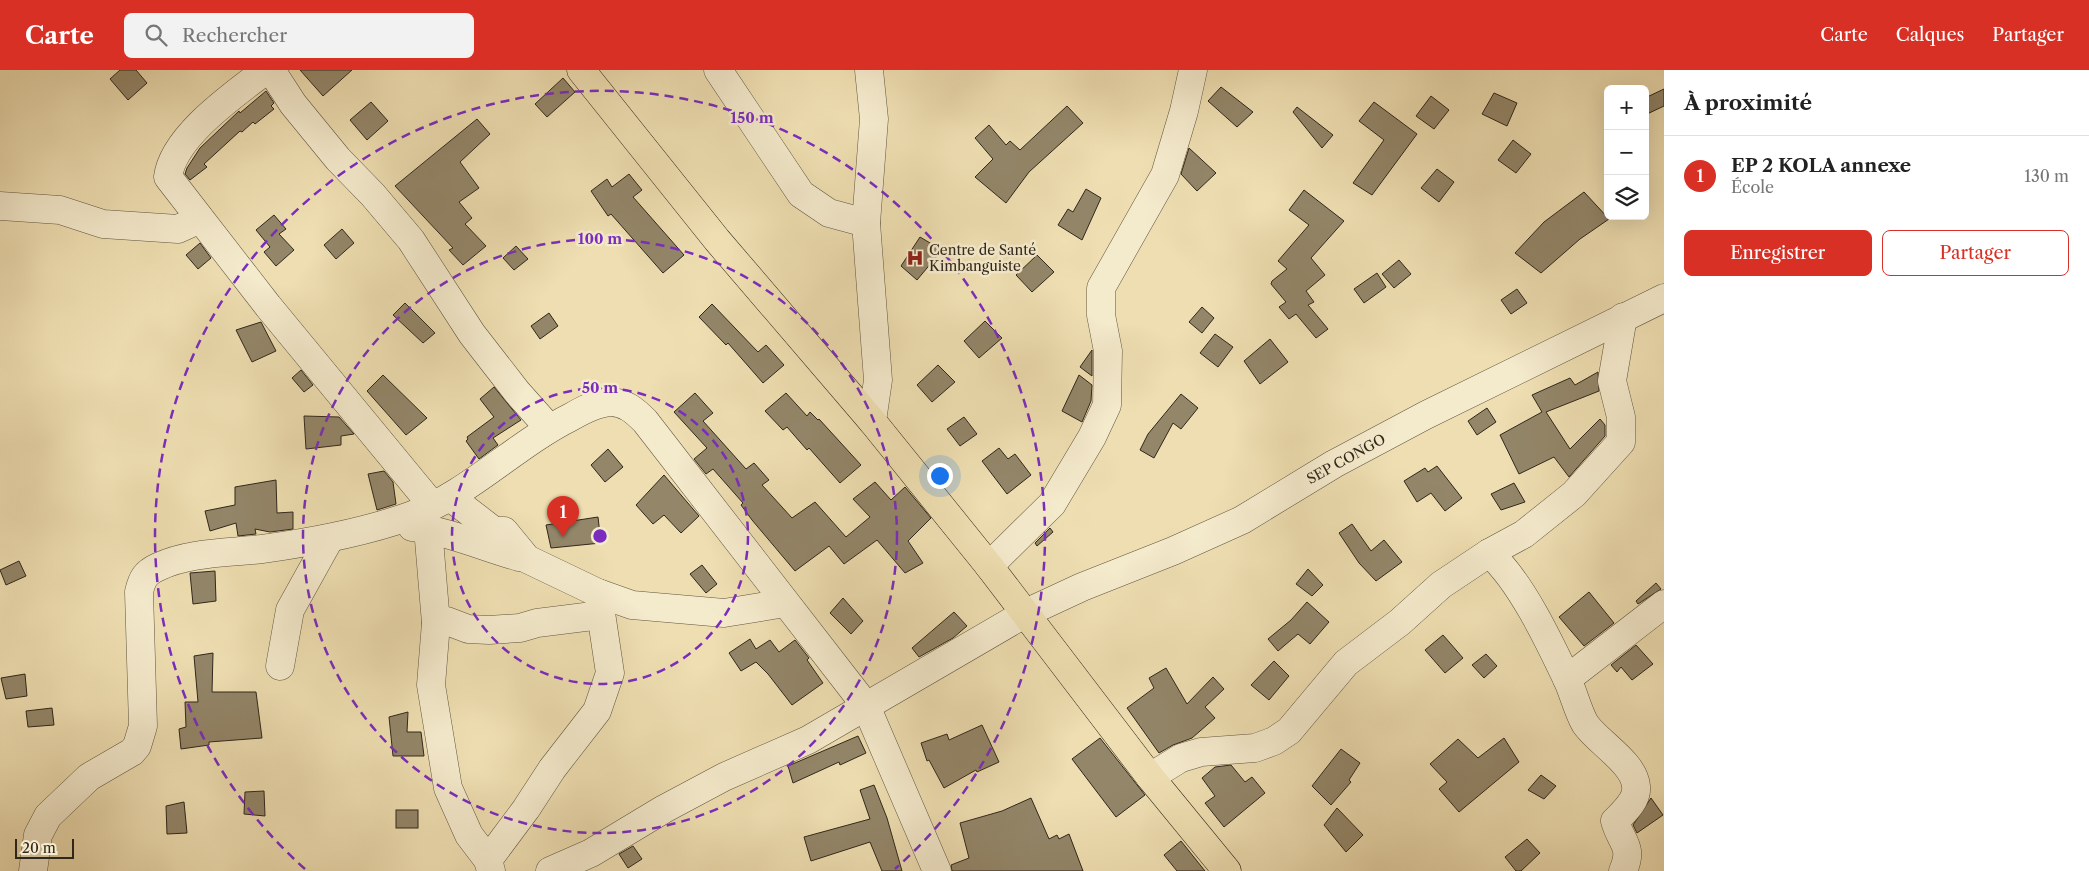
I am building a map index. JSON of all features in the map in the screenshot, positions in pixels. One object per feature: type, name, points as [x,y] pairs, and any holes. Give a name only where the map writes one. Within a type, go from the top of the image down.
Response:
[{"type":"main road","points":[[581,70],[717,240],[872,421],[989,566],[1150,777],[1227,871]]},
{"type":"street","points":[[266,70],[209,115],[169,164],[168,177],[268,306],[437,510],[527,560],[599,604],[610,673],[597,711],[552,769],[489,866],[469,835],[448,788],[440,752],[431,684],[436,624],[437,510]]},
{"type":"street","points":[[271,70],[293,104],[332,152],[373,195],[406,234],[472,334],[517,392],[549,428]]},
{"type":"street","points":[[869,70],[874,119],[866,223],[878,380],[872,421]]},
{"type":"street","points":[[989,566],[1052,504],[1092,437],[1107,406],[1108,351],[1101,315],[1101,288],[1165,175],[1184,111],[1193,70]]},
{"type":"street","points":[[725,73],[801,194],[829,213],[866,223]]},
{"type":"street","points":[[0,206],[60,210],[103,224],[140,227],[178,229],[200,219]]},
{"type":"street","name":"SEP CONGO","points":[[550,871],[591,853],[664,809],[724,777],[808,740],[1026,613],[1082,586],[1173,551],[1242,520],[1334,464],[1417,420],[1664,298]]},
{"type":"street","points":[[1150,777],[1181,758],[1201,752],[1255,748],[1282,736],[1289,731],[1346,663],[1400,622],[1441,585],[1489,553],[1524,534],[1574,494],[1621,442],[1622,417],[1612,381],[1623,317]]},
{"type":"street","points":[[33,871],[38,835],[48,816],[89,777],[124,757],[137,746],[143,726],[139,592],[142,578],[159,566],[184,558],[330,538],[385,524],[411,515],[437,510],[549,428],[596,405],[610,402],[623,404],[634,410],[866,706],[937,871]]},
{"type":"street","points":[[437,510],[494,531],[504,531],[527,560]]},
{"type":"street","points":[[280,666],[290,610],[330,538]]},
{"type":"street","points":[[1489,553],[1501,564],[1518,591],[1567,679],[1584,724],[1619,758],[1631,773],[1636,786],[1634,798],[1615,821],[1618,830],[1625,840],[1628,851],[1627,861],[1622,871]]},
{"type":"street","points":[[436,624],[447,621],[468,629],[504,629],[599,604],[724,613],[785,603]]},
{"type":"street","points":[[1567,679],[1664,604]]},
{"type":"building","points":[[120,70],[136,70],[147,83],[128,100],[110,79]]},
{"type":"building","points":[[300,70],[352,70],[323,96]]},
{"type":"building","points":[[563,78],[575,92],[547,117],[535,104]]},
{"type":"building","points":[[1221,87],[1253,112],[1237,127],[1208,101]]},
{"type":"building","points":[[1664,89],[1664,106],[1649,113],[1649,96]]},
{"type":"building","points":[[266,91],[274,103],[271,106],[274,109],[255,124],[253,122],[242,132],[240,131],[204,164],[207,167],[190,180],[185,174],[200,148],[239,111],[240,113]]},
{"type":"building","points":[[1494,93],[1517,103],[1507,126],[1482,114]]},
{"type":"building","points":[[1431,96],[1449,110],[1434,129],[1416,116]]},
{"type":"building","points":[[371,102],[388,121],[367,140],[350,120]]},
{"type":"building","points":[[1374,102],[1417,134],[1372,195],[1353,183],[1384,140],[1359,121]]},
{"type":"building","points":[[1067,106],[1083,123],[1029,172],[1006,203],[975,177],[993,159],[975,138],[989,125],[1006,145],[1010,141],[1020,150]]},
{"type":"building","points":[[1297,107],[1333,135],[1322,148],[1293,112]]},
{"type":"building","points":[[477,119],[490,134],[460,162],[479,188],[459,202],[472,218],[465,224],[486,246],[463,265],[449,250],[453,248],[395,186]]},
{"type":"building","points":[[1513,140],[1531,154],[1516,173],[1498,160]]},
{"type":"building","points":[[1189,148],[1216,173],[1197,191],[1181,174]]},
{"type":"building","points":[[1437,169],[1454,182],[1439,202],[1421,188]]},
{"type":"building","points":[[629,174],[642,190],[633,197],[684,255],[663,273],[611,214],[608,216],[591,191],[607,179],[612,187]]},
{"type":"building","points":[[1086,189],[1101,198],[1082,240],[1058,225],[1068,209],[1073,212]]},
{"type":"building","points":[[1304,190],[1344,221],[1311,258],[1325,275],[1306,291],[1314,302],[1308,305],[1328,329],[1316,338],[1296,314],[1289,319],[1279,307],[1286,302],[1271,284],[1272,281],[1287,269],[1278,261],[1309,225],[1289,210]]},
{"type":"building","points":[[1584,192],[1604,214],[1604,220],[1608,220],[1580,239],[1541,273],[1515,253],[1544,222]]},
{"type":"building","points":[[274,215],[286,229],[279,234],[294,250],[276,266],[264,252],[270,247],[256,230]]},
{"type":"building","points":[[342,229],[354,243],[336,259],[324,245]]},
{"type":"building","points":[[920,237],[942,250],[917,280],[901,266]]},
{"type":"building","points":[[200,243],[211,258],[198,269],[186,255]]},
{"type":"building","points":[[516,246],[528,259],[514,270],[503,258]]},
{"type":"building","points":[[1037,255],[1054,272],[1032,292],[1016,275]]},
{"type":"building","points":[[1399,260],[1411,274],[1394,288],[1382,274]]},
{"type":"building","points":[[1377,273],[1386,287],[1364,303],[1354,289]]},
{"type":"building","points":[[1517,289],[1527,303],[1511,314],[1501,300]]},
{"type":"building","points":[[405,303],[435,333],[423,343],[393,315]]},
{"type":"building","points":[[712,304],[758,352],[766,345],[784,365],[763,383],[728,343],[726,345],[699,317]]},
{"type":"building","points":[[1202,307],[1214,318],[1202,333],[1189,322]]},
{"type":"building","points":[[549,313],[558,326],[540,339],[531,326]]},
{"type":"building","points":[[985,321],[1002,338],[979,358],[964,341]]},
{"type":"building","points":[[261,322],[276,351],[252,362],[236,330]]},
{"type":"building","points":[[1215,334],[1233,347],[1218,367],[1200,353]]},
{"type":"building","points":[[1270,339],[1288,362],[1260,384],[1244,361]]},
{"type":"building","points":[[1092,350],[1092,376],[1080,367]]},
{"type":"building","points":[[938,365],[955,382],[932,402],[917,385]]},
{"type":"building","points":[[301,370],[313,385],[304,392],[292,378]]},
{"type":"building","points":[[1598,372],[1599,391],[1546,412],[1570,449],[1600,419],[1605,425],[1605,436],[1569,477],[1554,457],[1519,474],[1500,435],[1542,412],[1532,395],[1570,378],[1575,385]]},
{"type":"building","points":[[383,375],[427,418],[406,435],[367,391]]},
{"type":"building","points":[[1079,375],[1092,385],[1091,401],[1082,422],[1062,411]]},
{"type":"building","points":[[494,387],[521,420],[493,438],[498,445],[479,459],[466,441],[467,437],[494,417],[480,399]]},
{"type":"building","points":[[695,393],[713,413],[703,421],[746,469],[754,463],[769,480],[762,485],[792,518],[815,502],[846,537],[870,517],[853,499],[875,482],[891,500],[905,487],[931,518],[908,541],[923,563],[905,573],[877,540],[844,564],[829,546],[795,571],[752,520],[741,505],[743,503],[713,469],[706,474],[694,459],[707,448],[674,412]]},
{"type":"building","points":[[786,393],[807,416],[810,412],[819,419],[861,465],[840,483],[809,448],[807,450],[787,427],[783,430],[765,411]]},
{"type":"building","points":[[1181,394],[1198,408],[1181,429],[1173,423],[1154,458],[1140,450],[1148,434]]},
{"type":"building","points":[[1487,408],[1496,422],[1477,435],[1468,421]]},
{"type":"building","points":[[304,416],[339,417],[354,434],[341,436],[341,445],[306,449]]},
{"type":"building","points":[[964,417],[977,434],[960,446],[947,429]]},
{"type":"building","points":[[999,448],[1008,459],[1015,454],[1031,475],[1007,494],[982,461]]},
{"type":"building","points":[[608,449],[623,467],[605,482],[591,465]]},
{"type":"building","points":[[1437,466],[1462,498],[1445,511],[1431,493],[1417,502],[1404,481],[1425,468],[1428,472]]},
{"type":"building","points":[[384,471],[393,482],[396,504],[377,510],[368,474]]},
{"type":"building","points":[[664,475],[699,516],[681,533],[664,515],[653,524],[636,505]]},
{"type":"building","points":[[276,480],[277,513],[293,512],[293,529],[270,532],[255,529],[256,534],[238,536],[236,523],[210,531],[205,511],[235,505],[235,487]]},
{"type":"building","points":[[1514,483],[1525,502],[1501,510],[1491,494]]},
{"type":"building","points":[[598,517],[601,543],[551,548],[546,525]]},
{"type":"building","points":[[1352,524],[1371,551],[1384,540],[1402,562],[1376,581],[1359,563],[1339,533]]},
{"type":"building","points":[[1050,528],[1053,532],[1037,546],[1035,543]]},
{"type":"building","points":[[19,561],[26,576],[6,585],[0,570]]},
{"type":"building","points":[[702,565],[717,584],[706,593],[690,574]]},
{"type":"building","points":[[1308,569],[1323,585],[1312,596],[1296,584]]},
{"type":"building","points":[[215,571],[216,601],[193,604],[190,573]]},
{"type":"building","points":[[1656,583],[1661,589],[1638,604],[1636,601]]},
{"type":"building","points":[[1589,592],[1614,623],[1584,646],[1559,617]]},
{"type":"building","points":[[843,598],[863,621],[851,634],[830,613]]},
{"type":"building","points":[[1307,602],[1329,622],[1310,644],[1298,634],[1278,651],[1268,639],[1291,620]]},
{"type":"building","points":[[954,612],[967,626],[953,638],[919,657],[912,648]]},
{"type":"building","points":[[1443,635],[1463,658],[1445,673],[1425,650]]},
{"type":"building","points":[[750,639],[756,649],[770,640],[779,652],[795,640],[809,658],[807,660],[823,683],[792,705],[756,662],[741,671],[729,653]]},
{"type":"building","points":[[1636,645],[1653,664],[1632,680],[1621,667],[1617,672],[1611,665]]},
{"type":"building","points":[[213,653],[212,692],[256,692],[262,738],[209,742],[209,745],[181,749],[179,729],[186,727],[185,702],[198,702],[194,656]]},
{"type":"building","points":[[1486,654],[1497,666],[1484,678],[1472,665]]},
{"type":"building","points":[[1274,661],[1289,676],[1269,700],[1251,685]]},
{"type":"building","points":[[1166,668],[1187,704],[1213,677],[1224,689],[1205,707],[1215,718],[1192,738],[1159,753],[1127,708],[1154,688],[1149,678]]},
{"type":"building","points":[[25,674],[27,696],[6,699],[1,678]]},
{"type":"building","points":[[52,708],[54,725],[28,727],[26,711]]},
{"type":"building","points":[[408,712],[407,732],[421,732],[424,756],[393,756],[389,717]]},
{"type":"building","points":[[982,725],[999,762],[977,772],[976,770],[944,788],[929,760],[927,761],[921,743],[947,734],[949,740]]},
{"type":"building","points":[[858,736],[866,753],[840,765],[839,762],[793,783],[788,766]]},
{"type":"building","points":[[1100,738],[1145,795],[1116,817],[1072,759]]},
{"type":"building","points":[[1504,738],[1519,762],[1459,812],[1439,789],[1447,782],[1430,764],[1458,739],[1478,758]]},
{"type":"building","points":[[1341,749],[1360,763],[1349,780],[1351,782],[1331,805],[1312,786]]},
{"type":"building","points":[[1231,765],[1245,782],[1252,777],[1265,793],[1224,827],[1205,803],[1215,796],[1202,778],[1215,767]]},
{"type":"building","points":[[1541,775],[1556,786],[1544,799],[1528,790]]},
{"type":"building","points":[[874,785],[887,818],[902,871],[882,871],[870,842],[811,861],[804,837],[870,819],[860,790]]},
{"type":"building","points":[[264,791],[265,816],[244,814],[245,792]]},
{"type":"building","points":[[1031,798],[1049,839],[1057,835],[1059,839],[1069,834],[1083,871],[952,871],[951,865],[969,858],[960,823],[1002,811]]},
{"type":"building","points":[[1651,798],[1663,815],[1637,833],[1633,825]]},
{"type":"building","points":[[184,802],[187,833],[167,834],[166,806]]},
{"type":"building","points":[[1337,808],[1363,835],[1346,852],[1324,825]]},
{"type":"building","points":[[396,810],[418,810],[418,828],[396,828]]},
{"type":"building","points":[[1527,839],[1540,853],[1521,871],[1516,871],[1505,857]]},
{"type":"building","points":[[1181,841],[1205,871],[1177,871],[1164,855]]},
{"type":"building","points":[[633,846],[642,859],[628,868],[619,854]]},
{"type":"place","name":"Centre de Santé Kimbanguiste","points":[[915,258]]},
{"type":"place","name":"EP 2 KOLA annexe","points":[[563,537]]}]
